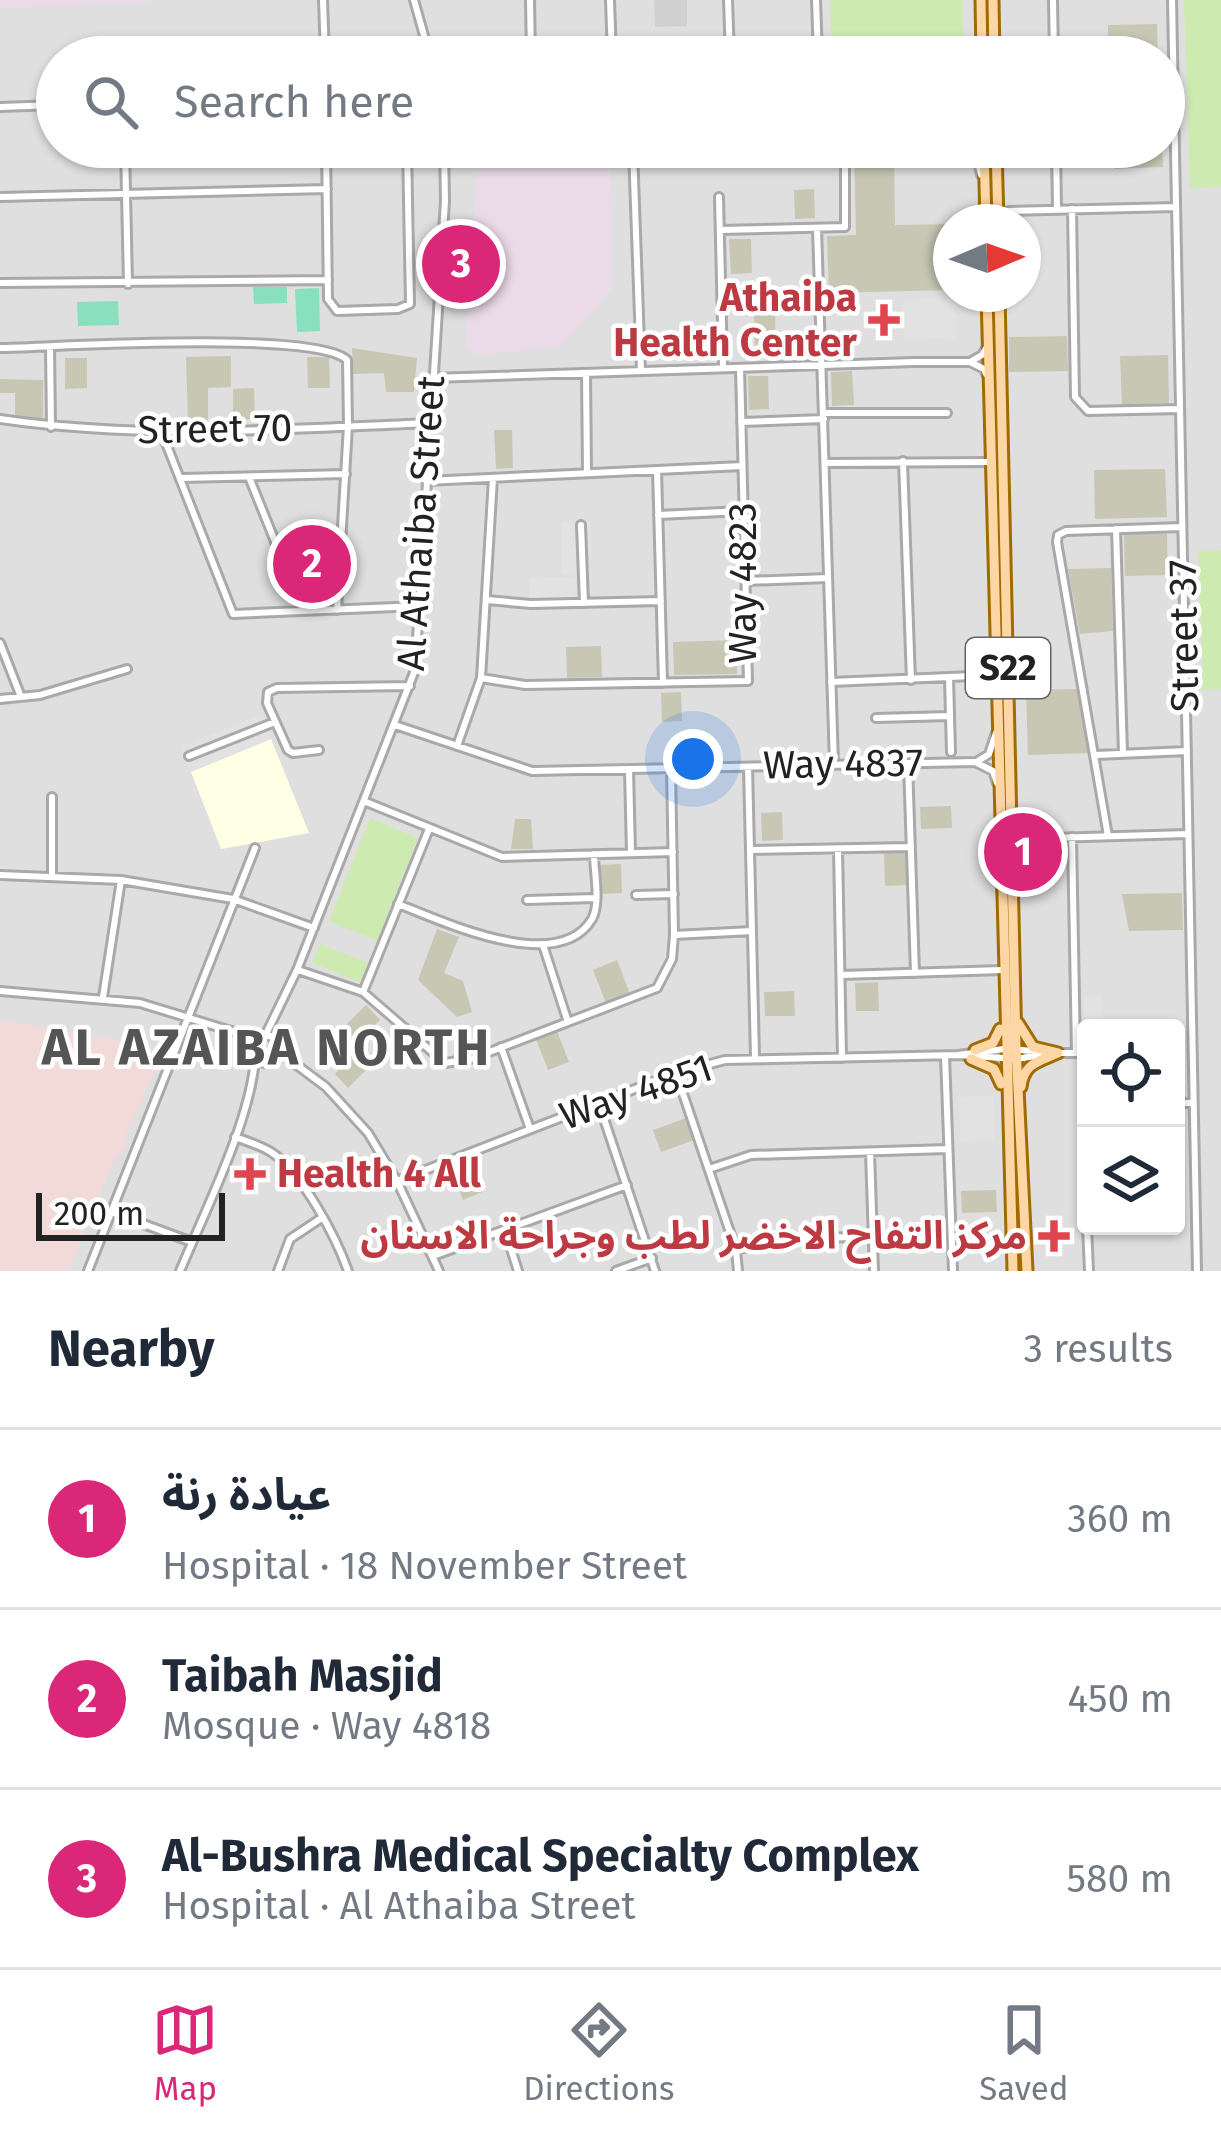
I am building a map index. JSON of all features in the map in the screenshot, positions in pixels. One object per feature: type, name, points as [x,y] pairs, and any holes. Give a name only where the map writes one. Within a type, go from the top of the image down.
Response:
[{"type":"main road","points":[[981,0],[982,36]]},
{"type":"main road","points":[[993,0],[994,36]]},
{"type":"main road","points":[[987,168],[991,204]]},
{"type":"main road","points":[[991,201],[994,168]]},
{"type":"main road","name":"S22","points":[[987,312],[1003,999],[1018,1112],[1027,1271]]},
{"type":"main road","name":"S22","points":[[999,312],[1015,1014],[1006,1115],[1012,1271]]},
{"type":"main road","points":[[1003,999],[996,1039],[973,1054],[994,1070],[1006,1115]]},
{"type":"main road","points":[[1015,1014],[1033,1048],[1054,1053]]},
{"type":"main road","points":[[1018,1112],[1028,1068],[1054,1053]]},
{"type":"street","points":[[323,0],[324,36]]},
{"type":"street","points":[[414,0],[424,36]]},
{"type":"street","points":[[530,0],[531,36]]},
{"type":"street","points":[[610,0],[611,36]]},
{"type":"street","points":[[728,0],[729,36]]},
{"type":"street","points":[[816,0],[817,36]]},
{"type":"street","points":[[1052,0],[1053,36]]},
{"type":"street","name":"Street 37","points":[[1172,0],[1173,36]]},
{"type":"street","points":[[0,107],[36,106]]},
{"type":"street","points":[[125,168],[128,284]]},
{"type":"street","points":[[326,168],[328,280],[330,306],[337,311],[398,310],[410,304],[407,168]]},
{"type":"street","name":"Al Athaiba Street","points":[[266,1034],[297,970],[416,670],[443,168]]},
{"type":"street","points":[[634,168],[641,371]]},
{"type":"street","points":[[720,230],[848,224],[846,168]]},
{"type":"street","points":[[981,168],[991,201],[996,204]]},
{"type":"street","points":[[1056,168],[1057,210]]},
{"type":"street","name":"Street 37","points":[[1175,168],[1197,1271]]},
{"type":"street","points":[[0,197],[327,189]]},
{"type":"street","points":[[718,197],[723,368]]},
{"type":"street","points":[[1041,210],[1176,207]]},
{"type":"street","points":[[1072,209],[1075,397],[1088,411],[1180,409]]},
{"type":"street","points":[[818,228],[834,764]]},
{"type":"street","points":[[0,283],[328,280]]},
{"type":"street","points":[[0,348],[279,344],[327,349],[347,360],[348,426],[337,610]]},
{"type":"street","points":[[970,362],[988,344]]},
{"type":"street","points":[[50,347],[51,427]]},
{"type":"street","points":[[432,378],[970,362],[984,369],[989,389]]},
{"type":"street","name":"Way 4823","points":[[481,678],[525,685],[748,681],[740,368]]},
{"type":"street","points":[[586,373],[586,473]]},
{"type":"street","points":[[741,422],[947,413]]},
{"type":"street","name":"Street 70","points":[[0,419],[51,427],[161,432],[430,423]]},
{"type":"street","points":[[161,432],[233,614],[419,606]]},
{"type":"street","points":[[903,461],[911,680]]},
{"type":"street","points":[[825,463],[992,461]]},
{"type":"street","points":[[426,481],[742,466]]},
{"type":"street","points":[[657,470],[663,683]]},
{"type":"street","points":[[180,478],[346,474]]},
{"type":"street","points":[[249,476],[303,611]]},
{"type":"street","points":[[457,747],[481,678],[493,478]]},
{"type":"street","points":[[658,515],[743,512]]},
{"type":"street","points":[[581,525],[584,603]]},
{"type":"street","points":[[1108,836],[1058,535],[1182,526]]},
{"type":"street","points":[[1116,528],[1123,753]]},
{"type":"street","points":[[276,541],[341,539]]},
{"type":"street","points":[[745,580],[828,578]]},
{"type":"street","points":[[487,599],[531,604],[661,602]]},
{"type":"street","points":[[0,644],[21,697]]},
{"type":"street","points":[[0,699],[127,669]]},
{"type":"street","points":[[831,682],[996,675]]},
{"type":"street","points":[[949,678],[951,752]]},
{"type":"street","points":[[319,750],[292,753],[266,697],[277,688],[410,686]]},
{"type":"street","points":[[876,718],[950,716]]},
{"type":"street","points":[[189,756],[275,722]]},
{"type":"street","name":"Way 4837","points":[[395,724],[532,771],[975,762],[993,771],[999,786]]},
{"type":"street","points":[[975,762],[989,754],[997,728]]},
{"type":"street","points":[[1096,754],[1186,751]]},
{"type":"street","points":[[908,763],[915,973]]},
{"type":"street","points":[[748,767],[755,1058]]},
{"type":"street","points":[[297,970],[363,992],[445,1063],[471,1059],[657,988],[672,959],[674,935],[671,768]]},
{"type":"street","points":[[629,769],[631,853]]},
{"type":"street","points":[[52,797],[52,877]]},
{"type":"street","points":[[366,802],[502,857],[673,852]]},
{"type":"street","points":[[363,992],[429,829]]},
{"type":"street","points":[[1011,839],[1188,834]]},
{"type":"street","points":[[1072,837],[1076,1053]]},
{"type":"street","points":[[750,850],[911,847]]},
{"type":"street","points":[[88,1271],[254,848]]},
{"type":"street","points":[[838,849],[842,1058]]},
{"type":"street","points":[[398,904],[490,939],[542,945],[588,925],[595,914],[594,854]]},
{"type":"street","points":[[0,875],[122,880],[233,899],[314,928]]},
{"type":"street","points":[[104,997],[122,880]]},
{"type":"street","points":[[636,895],[674,894]]},
{"type":"street","points":[[527,900],[595,898]]},
{"type":"street","points":[[674,935],[752,931]]},
{"type":"street","points":[[542,945],[567,1019]]},
{"type":"street","points":[[841,975],[1002,970]]},
{"type":"street","points":[[0,991],[104,997],[187,1016],[253,1042]]},
{"type":"street","name":"Al Athaiba Street","points":[[275,1039],[276,1017]]},
{"type":"street","points":[[253,1042],[266,1034],[275,1039],[278,1049],[343,1104],[368,1133],[397,1181],[439,1271]]},
{"type":"street","points":[[181,1271],[254,1079],[253,1042]]},
{"type":"street","points":[[501,1047],[531,1130]]},
{"type":"street","points":[[254,1079],[278,1049]]},
{"type":"street","points":[[1185,1051],[1192,1051]]},
{"type":"street","name":"Way 4851","points":[[397,1181],[676,1073],[725,1060],[1076,1053]]},
{"type":"street","points":[[945,1056],[952,1271]]},
{"type":"street","points":[[255,1059],[290,1060]]},
{"type":"street","points":[[676,1073],[736,1250],[738,1271]]},
{"type":"street","points":[[1185,1103],[1193,1103]]},
{"type":"street","points":[[599,1104],[655,1271]]},
{"type":"street","points":[[234,1136],[270,1151],[323,1216],[348,1271]]},
{"type":"street","points":[[709,1169],[752,1155],[948,1149]]},
{"type":"street","points":[[870,1152],[874,1271]]},
{"type":"street","points":[[433,1256],[626,1185]]},
{"type":"street","points":[[111,1212],[192,1242]]},
{"type":"street","points":[[278,1271],[290,1239],[323,1216]]},
{"type":"street","points":[[505,1230],[518,1271]]},
{"type":"street","points":[[1088,1235],[1089,1271]]},
{"type":"street","points":[[736,1250],[778,1240],[873,1236]]},
{"type":"street","points":[[616,1271],[652,1258]]},
{"type":"shaded area","points":[[0,0],[1221,0],[1221,1271],[0,1271]]},
{"type":"shaded area","points":[[0,0],[149,0],[150,3],[0,8]]},
{"type":"shaded area","points":[[654,0],[687,0],[687,26],[655,27]]},
{"type":"shaded area","points":[[1157,24],[1157,36],[1108,36],[1108,25]]},
{"type":"shaded area","points":[[477,168],[610,168],[613,287],[561,347],[475,355],[465,345]]},
{"type":"shaded area","points":[[854,168],[894,168],[895,225],[933,224],[933,290],[829,293],[827,236],[856,235]]},
{"type":"shaded area","points":[[814,189],[815,218],[795,219],[794,190]]},
{"type":"shaded area","points":[[729,239],[751,239],[752,273],[731,274]]},
{"type":"shaded area","points":[[933,299],[933,312],[955,312],[956,338],[904,339],[903,300]]},
{"type":"shaded area","points":[[775,314],[776,347],[755,348],[754,315]]},
{"type":"shaded area","points":[[1067,336],[1068,371],[1009,372],[1009,337]]},
{"type":"shaded area","points":[[352,348],[417,358],[414,392],[386,392],[384,373],[353,374]]},
{"type":"shaded area","points":[[1168,355],[1169,403],[1122,405],[1120,356]]},
{"type":"shaded area","points":[[231,356],[231,387],[208,388],[208,420],[188,421],[186,357]]},
{"type":"shaded area","points":[[307,357],[329,357],[330,388],[308,388]]},
{"type":"shaded area","points":[[65,358],[87,358],[87,388],[65,389]]},
{"type":"shaded area","points":[[852,371],[854,405],[832,406],[831,372]]},
{"type":"shaded area","points":[[748,376],[768,376],[769,409],[749,410]]},
{"type":"shaded area","points":[[0,379],[43,380],[43,423],[15,419],[15,393],[0,393]]},
{"type":"shaded area","points":[[254,388],[255,419],[233,420],[233,389]]},
{"type":"shaded area","points":[[494,430],[512,430],[513,468],[496,469]]},
{"type":"shaded area","points":[[1165,469],[1167,517],[1095,519],[1094,470]]},
{"type":"shaded area","points":[[590,521],[587,573],[561,574],[561,522]]},
{"type":"shaded area","points":[[1124,534],[1167,534],[1168,575],[1125,576]]},
{"type":"shaded area","points":[[1111,568],[1113,631],[1080,634],[1068,569]]},
{"type":"shaded area","points":[[576,577],[576,597],[529,598],[529,578]]},
{"type":"shaded area","points":[[736,640],[737,674],[674,675],[673,642]]},
{"type":"shaded area","points":[[601,646],[602,677],[567,678],[566,647]]},
{"type":"shaded area","points":[[1079,689],[1090,753],[1028,755],[1026,690]]},
{"type":"shaded area","points":[[681,692],[682,721],[662,722],[661,693]]},
{"type":"shaded area","points":[[262,715],[271,739],[190,771],[181,747]]},
{"type":"shaded area","points":[[271,739],[309,833],[221,849],[191,772]]},
{"type":"shaded area","points":[[951,806],[952,828],[921,829],[920,807]]},
{"type":"shaded area","points":[[782,812],[783,840],[762,841],[761,813]]},
{"type":"shaded area","points":[[515,819],[531,819],[533,849],[511,849]]},
{"type":"shaded area","points":[[884,853],[907,853],[908,885],[885,886]]},
{"type":"shaded area","points":[[621,864],[622,893],[601,894],[600,865]]},
{"type":"shaded area","points":[[1182,893],[1183,930],[1129,931],[1122,894]]},
{"type":"shaded area","points":[[437,929],[459,937],[444,973],[463,981],[472,1012],[457,1017],[418,980]]},
{"type":"shaded area","points":[[617,960],[630,994],[606,1003],[593,970]]},
{"type":"shaded area","points":[[878,982],[879,1011],[856,1011],[855,983]]},
{"type":"shaded area","points":[[794,991],[795,1016],[765,1016],[764,992]]},
{"type":"shaded area","points":[[1102,995],[1103,1019],[1085,1019],[1084,996]]},
{"type":"shaded area","points":[[366,1005],[380,1020],[357,1042],[343,1028]]},
{"type":"shaded area","points":[[0,1020],[115,1039],[161,1057],[125,1137],[129,1141],[113,1162],[69,1271],[0,1271]]},
{"type":"shaded area","points":[[557,1031],[569,1062],[548,1070],[536,1039]]},
{"type":"shaded area","points":[[360,1048],[374,1062],[348,1088],[335,1074]]},
{"type":"shaded area","points":[[993,1096],[994,1140],[960,1141],[959,1097]]},
{"type":"shaded area","points":[[686,1118],[694,1140],[661,1152],[653,1130]]},
{"type":"shaded area","points":[[470,1161],[482,1192],[463,1200],[451,1169]]},
{"type":"shaded area","points":[[996,1190],[997,1212],[962,1213],[961,1191]]},
{"type":"green space","points":[[830,0],[962,0],[963,36],[831,36]]},
{"type":"green space","points":[[1184,0],[1221,0],[1221,187],[1190,188]]},
{"type":"green space","points":[[253,287],[287,287],[287,303],[254,304]]},
{"type":"green space","points":[[319,288],[320,331],[297,332],[295,289]]},
{"type":"green space","points":[[118,301],[119,325],[78,326],[77,302]]},
{"type":"green space","points":[[1221,550],[1221,689],[1203,690],[1198,551]]},
{"type":"green space","points":[[370,818],[418,838],[377,941],[329,921]]},
{"type":"green space","points":[[320,944],[368,963],[360,982],[312,963]]},
{"type":"place","name":"Al-Bushra Medical Specialty Complex","points":[[461,264]]},
{"type":"place","name":"Athaiba Health Center","points":[[884,320]]},
{"type":"place","name":"Taibah Masjid","points":[[312,564]]},
{"type":"place","name":"عيادة رنة","points":[[1023,852]]},
{"type":"place","name":"Health 4 All","points":[[250,1174]]},
{"type":"place","name":"مركز التفاح الاخضر لطب وجراحة الاسنان","points":[[1054,1236]]},
{"type":"district","name":"AL AZAIBA NORTH","points":[[267,1048]]}]
